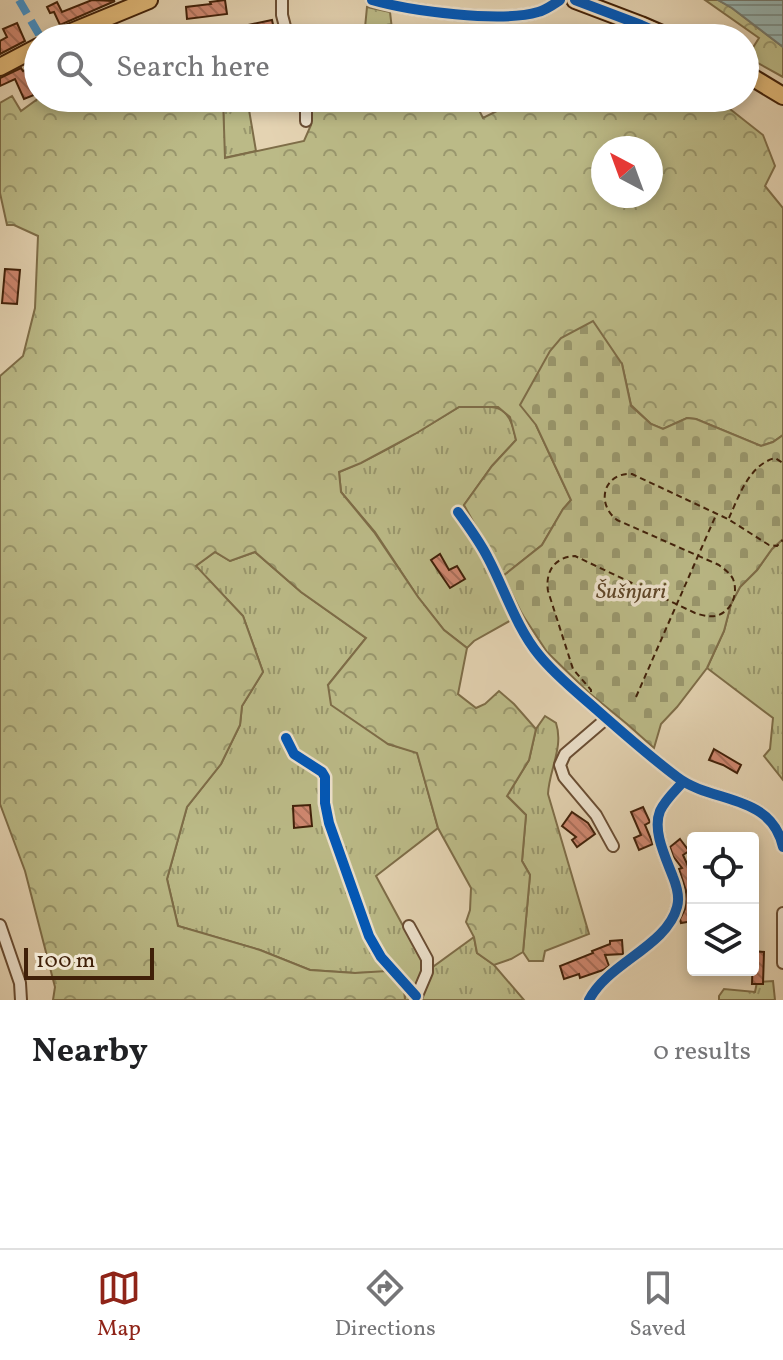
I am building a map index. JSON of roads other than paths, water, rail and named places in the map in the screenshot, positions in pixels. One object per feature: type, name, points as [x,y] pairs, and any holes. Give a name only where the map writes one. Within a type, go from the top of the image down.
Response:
[{"type":"main road","points":[[91,24],[149,0]]},
{"type":"main road","points":[[575,0],[636,24]]},
{"type":"main road","points":[[0,67],[24,54]]},
{"type":"main road","points":[[759,81],[783,96]]},
{"type":"street","points":[[282,0],[284,24]]},
{"type":"street","points":[[372,0],[480,15],[539,12],[560,0]]},
{"type":"street","points":[[306,112],[306,121]]},
{"type":"street","points":[[458,512],[488,558],[539,655],[586,700],[683,782],[757,809],[781,836],[783,847]]},
{"type":"street","points":[[607,718],[565,754],[560,765],[564,777],[596,815],[613,846]]},
{"type":"street","points":[[286,738],[294,754],[325,777],[329,823],[369,936],[374,947],[416,998]]},
{"type":"street","points":[[589,1000],[599,983],[663,930],[677,909],[677,887],[657,824],[664,805],[683,782]]},
{"type":"street","points":[[783,913],[783,963]]},
{"type":"street","points":[[0,925],[20,983],[21,1000]]},
{"type":"street","points":[[409,926],[428,965],[416,998]]},
{"type":"water","points":[[718,0],[783,0],[783,47],[759,29],[759,24],[753,24]]},
{"type":"park label","name":"Šušnjari","points":[[631,592]]}]
